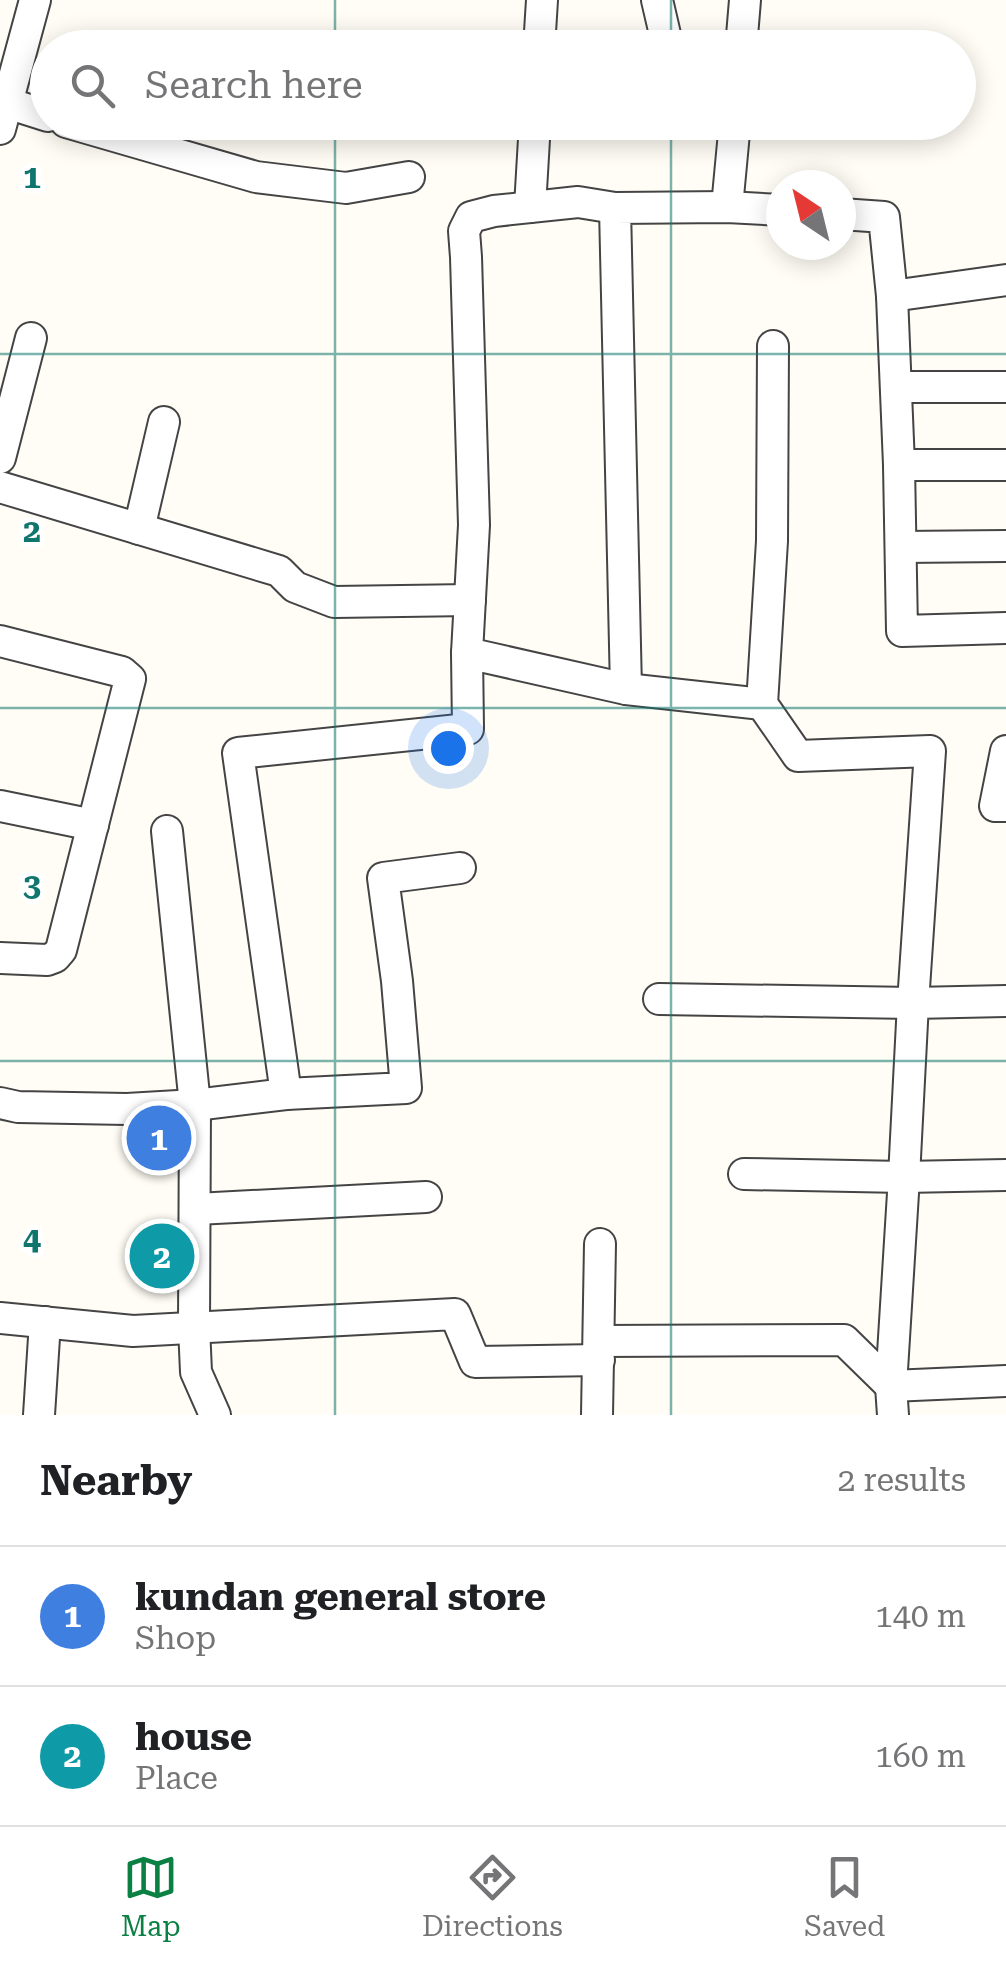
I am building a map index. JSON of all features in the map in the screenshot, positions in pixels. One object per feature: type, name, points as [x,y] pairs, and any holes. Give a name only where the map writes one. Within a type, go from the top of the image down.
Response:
[{"type":"street","points":[[30,116],[4,116],[35,0]]},
{"type":"street","points":[[541,30],[542,0]]},
{"type":"street","points":[[657,0],[663,30]]},
{"type":"street","points":[[743,30],[746,0]]},
{"type":"street","points":[[127,140],[256,178],[346,188],[409,177]]},
{"type":"street","points":[[530,207],[534,140]]},
{"type":"street","points":[[727,207],[733,140]]},
{"type":"street","points":[[286,1094],[238,753],[468,729],[467,653],[474,526],[464,231],[471,217],[578,202],[615,208],[766,209]]},
{"type":"street","points":[[615,208],[626,688]]},
{"type":"street","points":[[856,215],[884,216],[896,388],[902,631],[1006,628]]},
{"type":"street","points":[[892,296],[1006,280]]},
{"type":"street","points":[[0,458],[31,338]]},
{"type":"street","points":[[773,346],[772,541],[762,704],[798,756],[930,750],[892,1400]]},
{"type":"street","points":[[896,388],[1006,387]]},
{"type":"street","points":[[139,529],[164,422]]},
{"type":"street","points":[[899,465],[1006,465]]},
{"type":"street","points":[[0,487],[279,571],[295,586],[334,602],[470,600]]},
{"type":"street","points":[[901,547],[1006,546]]},
{"type":"street","points":[[0,641],[122,672],[130,679],[61,950],[48,960],[0,958]]},
{"type":"street","points":[[467,653],[626,688],[762,704]]},
{"type":"street","points":[[1006,752],[995,806],[1006,806]]},
{"type":"street","points":[[0,806],[93,825]]},
{"type":"street","points":[[167,832],[195,1105],[196,1372],[215,1415]]},
{"type":"street","points":[[0,1103],[18,1107],[127,1109],[286,1094],[406,1088],[398,981],[383,878],[460,868]]},
{"type":"street","points":[[658,998],[1006,1001]]},
{"type":"street","points":[[744,1174],[1006,1175]]},
{"type":"street","points":[[196,1209],[426,1197]]},
{"type":"street","points":[[597,1415],[600,1244]]},
{"type":"street","points":[[0,1318],[133,1331],[455,1314],[475,1362],[599,1350],[844,1340],[892,1400]]},
{"type":"street","points":[[38,1415],[46,1322]]},
{"type":"street","points":[[892,1400],[1006,1382]]},
{"type":"building","points":[[144,1114],[177,1117],[175,1163],[139,1159]]},
{"type":"building","points":[[145,1239],[181,1241],[180,1272],[141,1271]]},
{"type":"place","name":"kundan general store","points":[[159,1138]]},
{"type":"place","name":"house","points":[[162,1256]]}]
